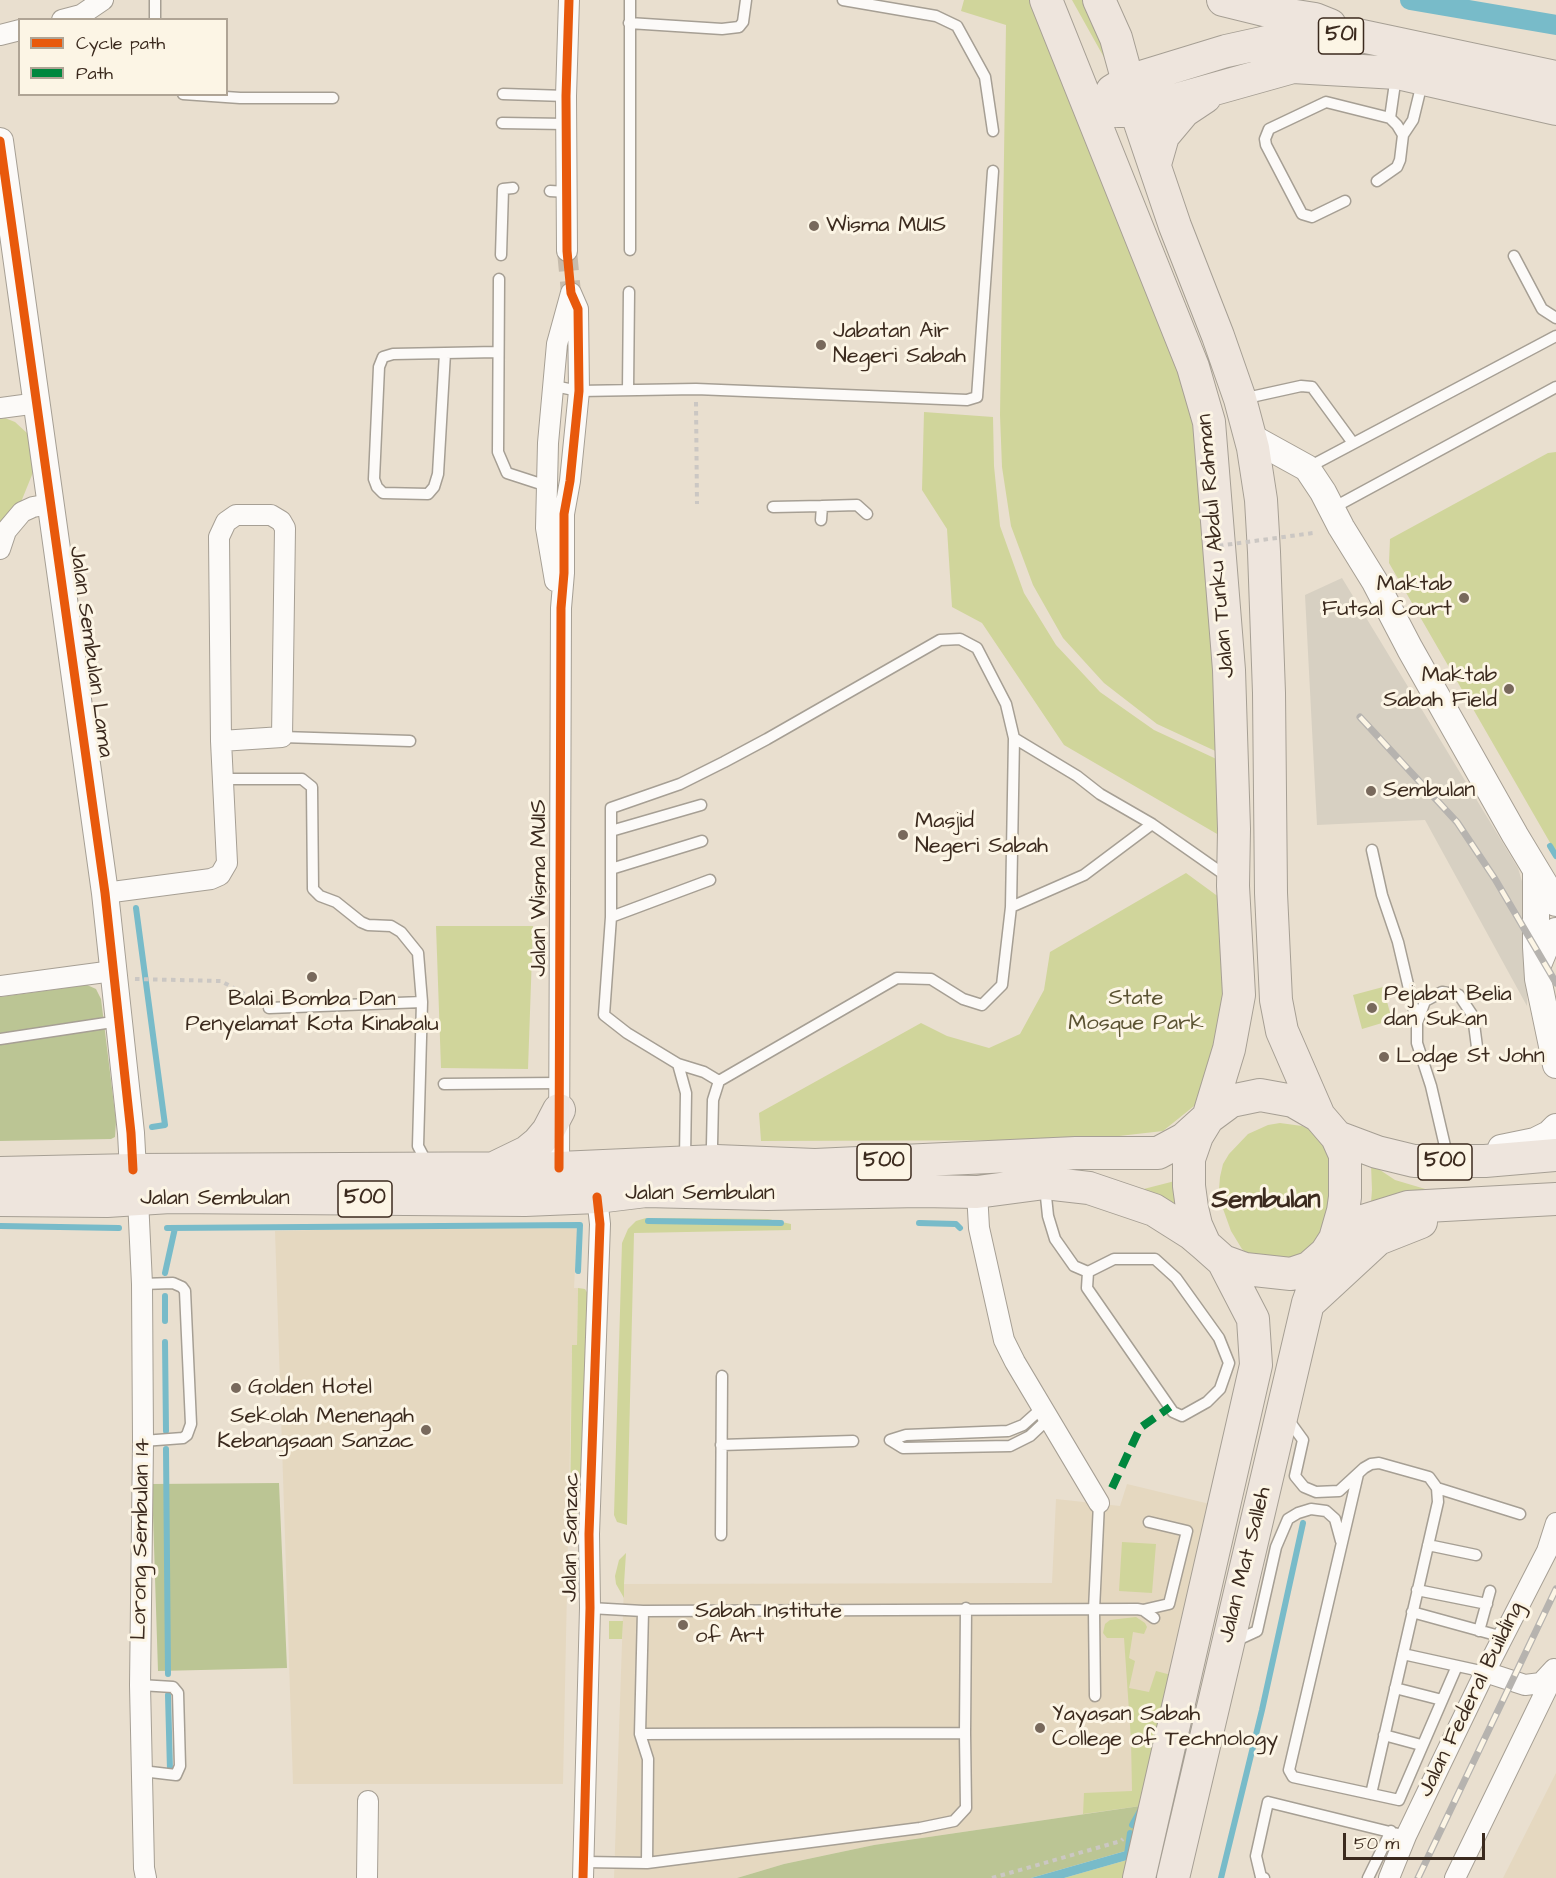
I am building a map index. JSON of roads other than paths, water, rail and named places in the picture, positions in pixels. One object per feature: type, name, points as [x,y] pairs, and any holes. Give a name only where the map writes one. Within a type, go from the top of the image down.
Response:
[{"type":"main road","name":"Jalan Tunku Abdul Rahman","points":[[1046,0],[1193,367],[1209,422],[1229,670],[1234,829],[1233,886],[1239,995],[1229,1049],[1208,1118]]},
{"type":"main road","name":"Jalan Tunku Abdul Rahman","points":[[1099,0],[1116,38],[1124,98],[1155,164],[1175,226],[1240,399],[1249,436],[1261,500],[1264,552],[1269,693],[1271,893],[1276,1000],[1282,1031],[1328,1126]]},
{"type":"main road","points":[[1223,0],[1276,14],[1315,19],[1357,35]]},
{"type":"main road","name":"501","points":[[1124,98],[1226,51],[1285,38],[1357,35],[1556,77]]},
{"type":"main road","points":[[1069,53],[1090,83],[1124,98],[1107,111],[1107,118],[1148,254]]},
{"type":"main road","name":"501","points":[[1124,98],[1224,86],[1293,68],[1410,76],[1556,109]]},
{"type":"main road","points":[[1155,164],[1163,136],[1184,111],[1224,86]]},
{"type":"main road","name":"500","points":[[1058,1164],[1105,1143],[1155,1135],[1171,1124],[1207,1090],[1229,1049]]},
{"type":"main road","name":"500","points":[[1548,1203],[1408,1207],[1363,1221],[1330,1246],[1309,1268],[1291,1274],[1245,1269],[1214,1253],[1196,1225],[1189,1186],[1189,1160],[1197,1136],[1208,1118],[1232,1101],[1260,1095],[1293,1101],[1328,1126],[1377,1152],[1414,1161],[1485,1161],[1556,1155]]},
{"type":"main road","points":[[493,1169],[538,1143],[548,1131],[559,1096]]},
{"type":"main road","name":"Jalan Sembulan","points":[[136,1184],[170,1197],[429,1168],[559,1168],[685,1164],[723,1170],[815,1165],[1058,1164],[1158,1153],[1184,1139],[1208,1118]]},
{"type":"main road","points":[[1328,1126],[1345,1155],[1345,1197],[1330,1246]]},
{"type":"main road","points":[[977,1192],[994,1168],[1039,1162],[1058,1164]]},
{"type":"main road","name":"Jalan Sembulan","points":[[1058,1164],[1089,1188],[1154,1210],[1192,1234],[1214,1253]]},
{"type":"main road","points":[[429,1168],[441,1183],[465,1198]]},
{"type":"main road","points":[[525,1200],[559,1168],[582,1184],[628,1185],[646,1191]]},
{"type":"main road","name":"Jalan Sembulan","points":[[0,1173],[136,1184],[283,1184],[465,1198],[525,1200],[597,1197],[646,1191],[767,1194],[977,1192]]},
{"type":"main road","name":"Jalan Sembulan","points":[[0,1200],[107,1201],[136,1184]]},
{"type":"main road","points":[[1308,1303],[1378,1239],[1417,1223],[1494,1203]]},
{"type":"main road","name":"Jalan Mat Salleh","points":[[1173,1878],[1308,1303],[1330,1246]]},
{"type":"main road","name":"Jalan Mat Salleh","points":[[1139,1878],[1256,1365],[1253,1319],[1214,1253]]},
{"type":"street","points":[[70,18],[81,15],[103,0]]},
{"type":"street","points":[[567,251],[559,192],[566,124],[568,0]]},
{"type":"street","points":[[0,35],[18,30]]},
{"type":"street","name":"Jalan Sembulan Lama","points":[[0,141],[105,893],[136,1184]]},
{"type":"street","points":[[571,293],[578,309],[579,391],[570,481],[564,514],[564,573],[561,608],[546,528],[548,443],[556,344],[571,293]]},
{"type":"street","points":[[0,408],[38,403]]},
{"type":"street","points":[[1249,436],[1307,468],[1375,582],[1416,659],[1556,903]]},
{"type":"street","points":[[0,549],[6,531],[22,512],[50,504]]},
{"type":"street","points":[[105,893],[211,879],[220,874],[227,863],[221,741],[219,537],[226,522],[236,515],[271,515],[285,528],[282,737],[221,741]]},
{"type":"street","name":"Jalan Wisma MUIS","points":[[559,1168],[561,608]]},
{"type":"street","points":[[1536,870],[1538,978],[1556,1065]]},
{"type":"street","points":[[1538,966],[1545,948],[1556,931]]},
{"type":"street","points":[[0,986],[113,971]]},
{"type":"street","points":[[1485,1161],[1493,1150],[1535,1142],[1556,1127]]},
{"type":"street","name":"Lorong Sembulan 14","points":[[136,1184],[142,1284],[140,1685],[146,1878]]},
{"type":"street","points":[[977,1192],[979,1228],[999,1323],[1014,1362],[1099,1503]]},
{"type":"street","name":"Jalan Sanzac","points":[[584,1870],[590,1608],[589,1534],[600,1224],[597,1197]]},
{"type":"street","name":"Jalan Federal Building","points":[[1389,1878],[1399,1834],[1547,1551],[1556,1523]]},
{"type":"street","points":[[1485,1672],[1526,1685],[1541,1683],[1556,1669]]},
{"type":"street","points":[[1455,1878],[1556,1669]]},
{"type":"street","points":[[368,1801],[368,1878]]},
{"type":"lane","points":[[154,18],[155,0]]},
{"type":"lane","points":[[630,0],[630,250]]},
{"type":"lane","points":[[629,23],[722,29],[739,27],[743,22],[746,0]]},
{"type":"lane","points":[[843,0],[936,16],[957,26],[985,77],[993,131]]},
{"type":"lane","points":[[1390,118],[1410,76]]},
{"type":"lane","points":[[1377,181],[1399,164],[1403,135],[1410,128],[1413,120],[1410,76]]},
{"type":"lane","points":[[503,94],[566,96]]},
{"type":"lane","points":[[212,96],[333,98]]},
{"type":"lane","points":[[1345,201],[1318,216],[1306,217],[1302,214],[1266,145],[1266,134],[1273,126],[1326,102],[1390,118],[1403,135]]},
{"type":"lane","points":[[502,123],[566,124]]},
{"type":"lane","points":[[554,386],[579,391],[696,389],[967,400],[977,397],[993,171]]},
{"type":"lane","points":[[501,255],[503,189],[513,188]]},
{"type":"lane","points":[[1514,256],[1542,309],[1556,318]]},
{"type":"lane","points":[[500,279],[497,352],[498,452],[507,473],[547,486]]},
{"type":"lane","points":[[628,390],[629,292]]},
{"type":"lane","points":[[1307,468],[1556,336]]},
{"type":"lane","points":[[445,353],[438,474],[434,487],[428,494],[383,493],[376,487],[374,479],[375,421],[380,362],[383,357],[393,354],[445,353],[497,352]]},
{"type":"lane","points":[[1240,399],[1301,386],[1312,387],[1353,443]]},
{"type":"lane","points":[[1336,518],[1556,387]]},
{"type":"lane","points":[[773,507],[857,505],[867,514]]},
{"type":"lane","points":[[821,520],[822,506]]},
{"type":"lane","points":[[719,1081],[704,1072],[678,1064],[627,1033],[604,1015],[611,917],[611,808],[680,784],[940,640],[960,639],[977,648],[1006,704],[1014,738],[1011,907],[1002,985],[982,1005],[963,999],[931,979],[897,978],[719,1081],[713,1100],[712,1145],[723,1170],[736,1189],[761,1190],[767,1194]]},
{"type":"lane","points":[[282,737],[410,741]]},
{"type":"lane","points":[[1014,738],[1077,776],[1100,794],[1152,824],[1222,873],[1233,886]]},
{"type":"lane","points":[[223,779],[302,779],[312,787],[314,889],[320,896],[336,902],[361,922],[368,925],[391,926],[401,932],[418,952],[422,1002],[418,1146],[429,1168]]},
{"type":"lane","points":[[611,831],[701,805]]},
{"type":"lane","points":[[1011,907],[1084,875],[1152,824]]},
{"type":"lane","points":[[611,869],[702,842]]},
{"type":"lane","points":[[1372,850],[1382,895],[1398,942],[1417,1023],[1417,1043],[1431,1086],[1448,1162]]},
{"type":"lane","points":[[611,917],[710,880]]},
{"type":"lane","points":[[1417,1023],[1425,1001],[1442,992],[1459,995],[1473,1016],[1477,1047]]},
{"type":"lane","points":[[268,1008],[422,1002]]},
{"type":"lane","points":[[0,1039],[119,1021]]},
{"type":"lane","points":[[678,1064],[686,1093],[685,1164]]},
{"type":"lane","points":[[444,1084],[559,1096]]},
{"type":"lane","points":[[1058,1164],[1048,1216],[1055,1239],[1074,1266],[1088,1272],[1114,1259],[1155,1259],[1176,1278],[1219,1338],[1229,1363],[1220,1389],[1207,1402],[1182,1416],[1173,1412],[1087,1288],[1088,1272]]},
{"type":"lane","points":[[142,1284],[173,1283],[185,1291],[191,1424],[190,1430],[183,1438],[143,1441]]},
{"type":"lane","points":[[721,1535],[722,1376]]},
{"type":"lane","points":[[1283,1413],[1303,1440],[1296,1476],[1304,1487],[1316,1492],[1339,1491],[1371,1464],[1379,1463],[1429,1477],[1437,1488],[1438,1502],[1371,1794]]},
{"type":"lane","points":[[1045,1414],[1030,1436],[1010,1446],[903,1448],[890,1440],[906,1435],[1008,1431],[1045,1414]]},
{"type":"lane","points":[[721,1446],[853,1441]]},
{"type":"lane","points":[[1358,1474],[1289,1770],[1293,1778],[1399,1800],[1456,1666]]},
{"type":"lane","points":[[1437,1488],[1520,1514]]},
{"type":"lane","points":[[1095,1696],[1094,1610],[1099,1503]]},
{"type":"lane","points":[[1227,1644],[1257,1631],[1275,1546],[1288,1519],[1311,1509],[1326,1511],[1335,1519],[1341,1542]]},
{"type":"lane","points":[[590,1608],[643,1611],[966,1608],[1143,1610],[1169,1604],[1187,1531],[1149,1522]]},
{"type":"lane","points":[[1428,1545],[1476,1555]]},
{"type":"lane","points":[[1417,1590],[1486,1604]]},
{"type":"lane","points":[[1479,1631],[1490,1591]]},
{"type":"lane","points":[[584,1870],[908,1829],[954,1821],[966,1808],[966,1608]]},
{"type":"lane","points":[[1143,1610],[1154,1618]]},
{"type":"lane","points":[[643,1611],[640,1734],[648,1759],[647,1863]]},
{"type":"lane","points":[[1412,1612],[1503,1637]]},
{"type":"lane","points":[[1403,1654],[1485,1672]]},
{"type":"lane","points":[[140,1685],[172,1687],[178,1693],[180,1766],[176,1775],[142,1771]]},
{"type":"lane","points":[[1395,1688],[1442,1700]]},
{"type":"lane","points":[[640,1734],[965,1733]]},
{"type":"lane","points":[[1384,1736],[1422,1745]]},
{"type":"lane","points":[[1264,1878],[1261,1877],[1256,1856],[1268,1802],[1399,1834],[1368,1878]]},
{"type":"water","points":[[1136,1848],[1134,1858],[1064,1878],[1031,1878]]},
{"type":"waterway","points":[[1410,0],[1556,25]]},
{"type":"waterway","points":[[1550,846],[1556,856]]},
{"type":"waterway","points":[[136,908],[165,1125],[152,1127]]},
{"type":"waterway","points":[[648,1221],[781,1223]]},
{"type":"waterway","points":[[919,1223],[956,1224],[960,1228]]},
{"type":"waterway","points":[[167,1228],[580,1225],[578,1271]]},
{"type":"waterway","points":[[0,1226],[119,1228]]},
{"type":"waterway","points":[[165,1273],[175,1228]]},
{"type":"waterway","points":[[165,1296],[165,1321]]},
{"type":"waterway","points":[[165,1342],[166,1431]]},
{"type":"waterway","points":[[166,1449],[168,1674]]},
{"type":"waterway","points":[[1221,1878],[1262,1710],[1303,1523]]},
{"type":"waterway","points":[[168,1695],[170,1770]]},
{"type":"waterway","points":[[1132,1825],[1141,1809]]},
{"type":"waterway","points":[[1127,1855],[1130,1833]]},
{"type":"tunnel","points":[[567,251],[571,293]]},
{"type":"railway","points":[[1360,717],[1457,822],[1495,879],[1556,983]]},
{"type":"railway","points":[[1418,1878],[1556,1589]]},
{"type":"place","name":"Wisma MUIS","points":[[814,226]]},
{"type":"place","name":"Jabatan Air Negeri Sabah","points":[[821,345]]},
{"type":"place","name":"Maktab Futsal Court","points":[[1464,598]]},
{"type":"place","name":"Maktab Sabah Field","points":[[1509,689]]},
{"type":"place","name":"Sembulan","points":[[1371,791]]},
{"type":"place","name":"Masjid Negeri Sabah","points":[[903,835]]},
{"type":"place","name":"Balai Bomba Dan Penyelamat Kota Kinabalu","points":[[312,977]]},
{"type":"place","name":"Pejabat Belia dan Sukan","points":[[1372,1008]]},
{"type":"place","name":"Lodge St John","points":[[1384,1057]]},
{"type":"place","name":"Golden Hotel","points":[[236,1388]]},
{"type":"place","name":"Sekolah Menengah Kebangsaan Sanzac","points":[[426,1430]]},
{"type":"place","name":"Sabah Institute of Art","points":[[683,1625]]},
{"type":"place","name":"Yayasan Sabah College of Technology","points":[[1040,1728]]},
{"type":"district","name":"Sembulan","points":[[1266,1202]]},
{"type":"park label","name":"State Mosque Park","points":[[1136,1012]]}]
